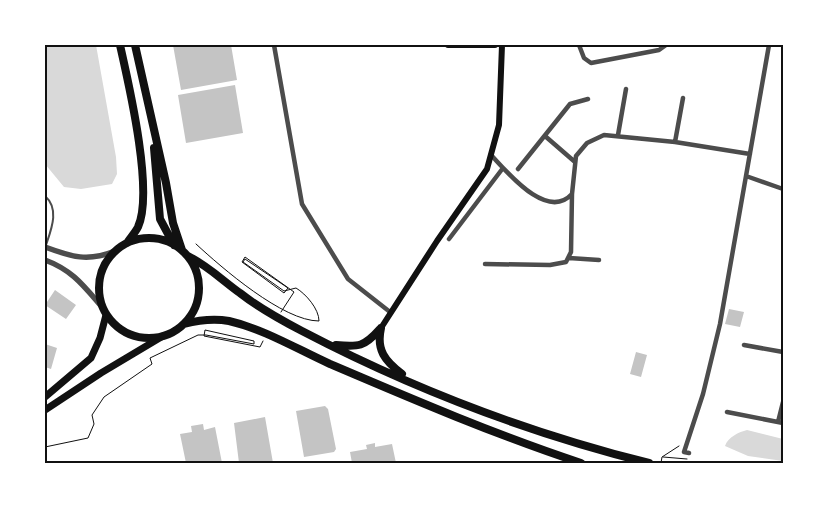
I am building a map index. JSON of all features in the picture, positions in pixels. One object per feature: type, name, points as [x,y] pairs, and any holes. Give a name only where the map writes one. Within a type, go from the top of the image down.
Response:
[{"type":"highway","points":[[120,45],[132,99],[144,199],[138,228],[127,243],[107,260],[100,277],[99,295],[102,307],[106,315],[117,327],[131,335],[147,338],[164,336],[184,324],[200,319],[228,321],[256,330],[365,378],[558,458],[581,463]]},
{"type":"highway","points":[[135,45],[172,223],[198,278],[198,294],[194,310],[184,324]]},
{"type":"highway","points":[[152,123],[160,219],[174,245]]},
{"type":"highway","points":[[127,243],[150,238],[174,245],[206,265],[240,294],[270,313],[329,344],[411,381],[487,412],[578,445],[649,463]]},
{"type":"highway","points":[[329,344],[357,347],[368,341],[381,328]]},
{"type":"highway","points":[[381,328],[379,344],[386,362],[411,381]]},
{"type":"main road","points":[[448,45],[495,45]]},
{"type":"main road","points":[[381,328],[437,241],[487,169],[499,125],[502,45]]},
{"type":"main road","points":[[45,397],[91,358],[100,338],[106,315]]},
{"type":"main road","points":[[45,410],[102,372],[164,336]]},
{"type":"street","points":[[274,45],[302,204],[348,279],[390,312]]},
{"type":"street","points":[[579,45],[584,58],[591,63],[660,50],[666,45]]},
{"type":"street","points":[[689,453],[684,452],[716,340],[769,45]]},
{"type":"street","points":[[618,135],[626,89]]},
{"type":"street","points":[[518,169],[570,104],[588,98]]},
{"type":"street","points":[[675,142],[683,98]]},
{"type":"street","points":[[570,258],[575,162],[581,149],[587,143],[604,135],[618,135],[750,154]]},
{"type":"street","points":[[544,136],[575,162]]},
{"type":"street","points":[[492,156],[521,186],[539,198],[551,202],[560,202],[572,194]]},
{"type":"street","points":[[449,239],[503,168]]},
{"type":"street","points":[[746,176],[783,189]]},
{"type":"street","points":[[45,247],[84,259],[99,258],[116,251]]},
{"type":"street","points":[[485,264],[558,265],[570,258],[599,260]]},
{"type":"street","points":[[45,260],[63,266],[75,276],[102,307]]},
{"type":"street","points":[[744,345],[783,352]]},
{"type":"street","points":[[727,412],[780,422],[783,402]]},
{"type":"lane","points":[[45,196],[53,208],[53,218],[45,247]]},
{"type":"path","points":[[196,244],[224,270],[285,311],[301,319],[319,321],[319,314],[302,292],[296,288],[284,291]]},
{"type":"path","points":[[45,447],[88,438],[94,424],[92,415],[104,397],[152,364],[150,358],[198,335],[206,335]]},
{"type":"path","points":[[661,463],[662,457],[682,444],[687,445]]},
{"type":"path","points":[[662,457],[687,461]]},
{"type":"shaded area","points":[[45,45],[96,45],[116,157],[117,174],[112,184],[81,189],[64,187],[45,164]]},
{"type":"shaded area","points":[[747,430],[783,439],[783,461],[748,456],[725,446],[731,438]]},
{"type":"building","points":[[173,45],[231,45],[237,80],[181,90]]},
{"type":"building","points":[[235,85],[243,133],[186,143],[178,95]]},
{"type":"building","points":[[55,290],[76,305],[66,319],[45,305]]},
{"type":"building","points":[[729,309],[744,312],[740,327],[725,324]]},
{"type":"building","points":[[45,344],[57,348],[51,369],[45,367]]},
{"type":"building","points":[[636,352],[647,355],[641,377],[630,374]]},
{"type":"building","points":[[325,406],[328,409],[336,449],[334,452],[304,457],[296,411]]},
{"type":"building","points":[[265,417],[273,463],[239,463],[234,423]]},
{"type":"building","points":[[203,424],[204,430],[215,427],[222,463],[186,463],[180,434],[192,432],[191,426]]},
{"type":"building","points":[[375,443],[375,447],[392,444],[396,463],[352,463],[350,452],[367,449],[366,445]]}]
